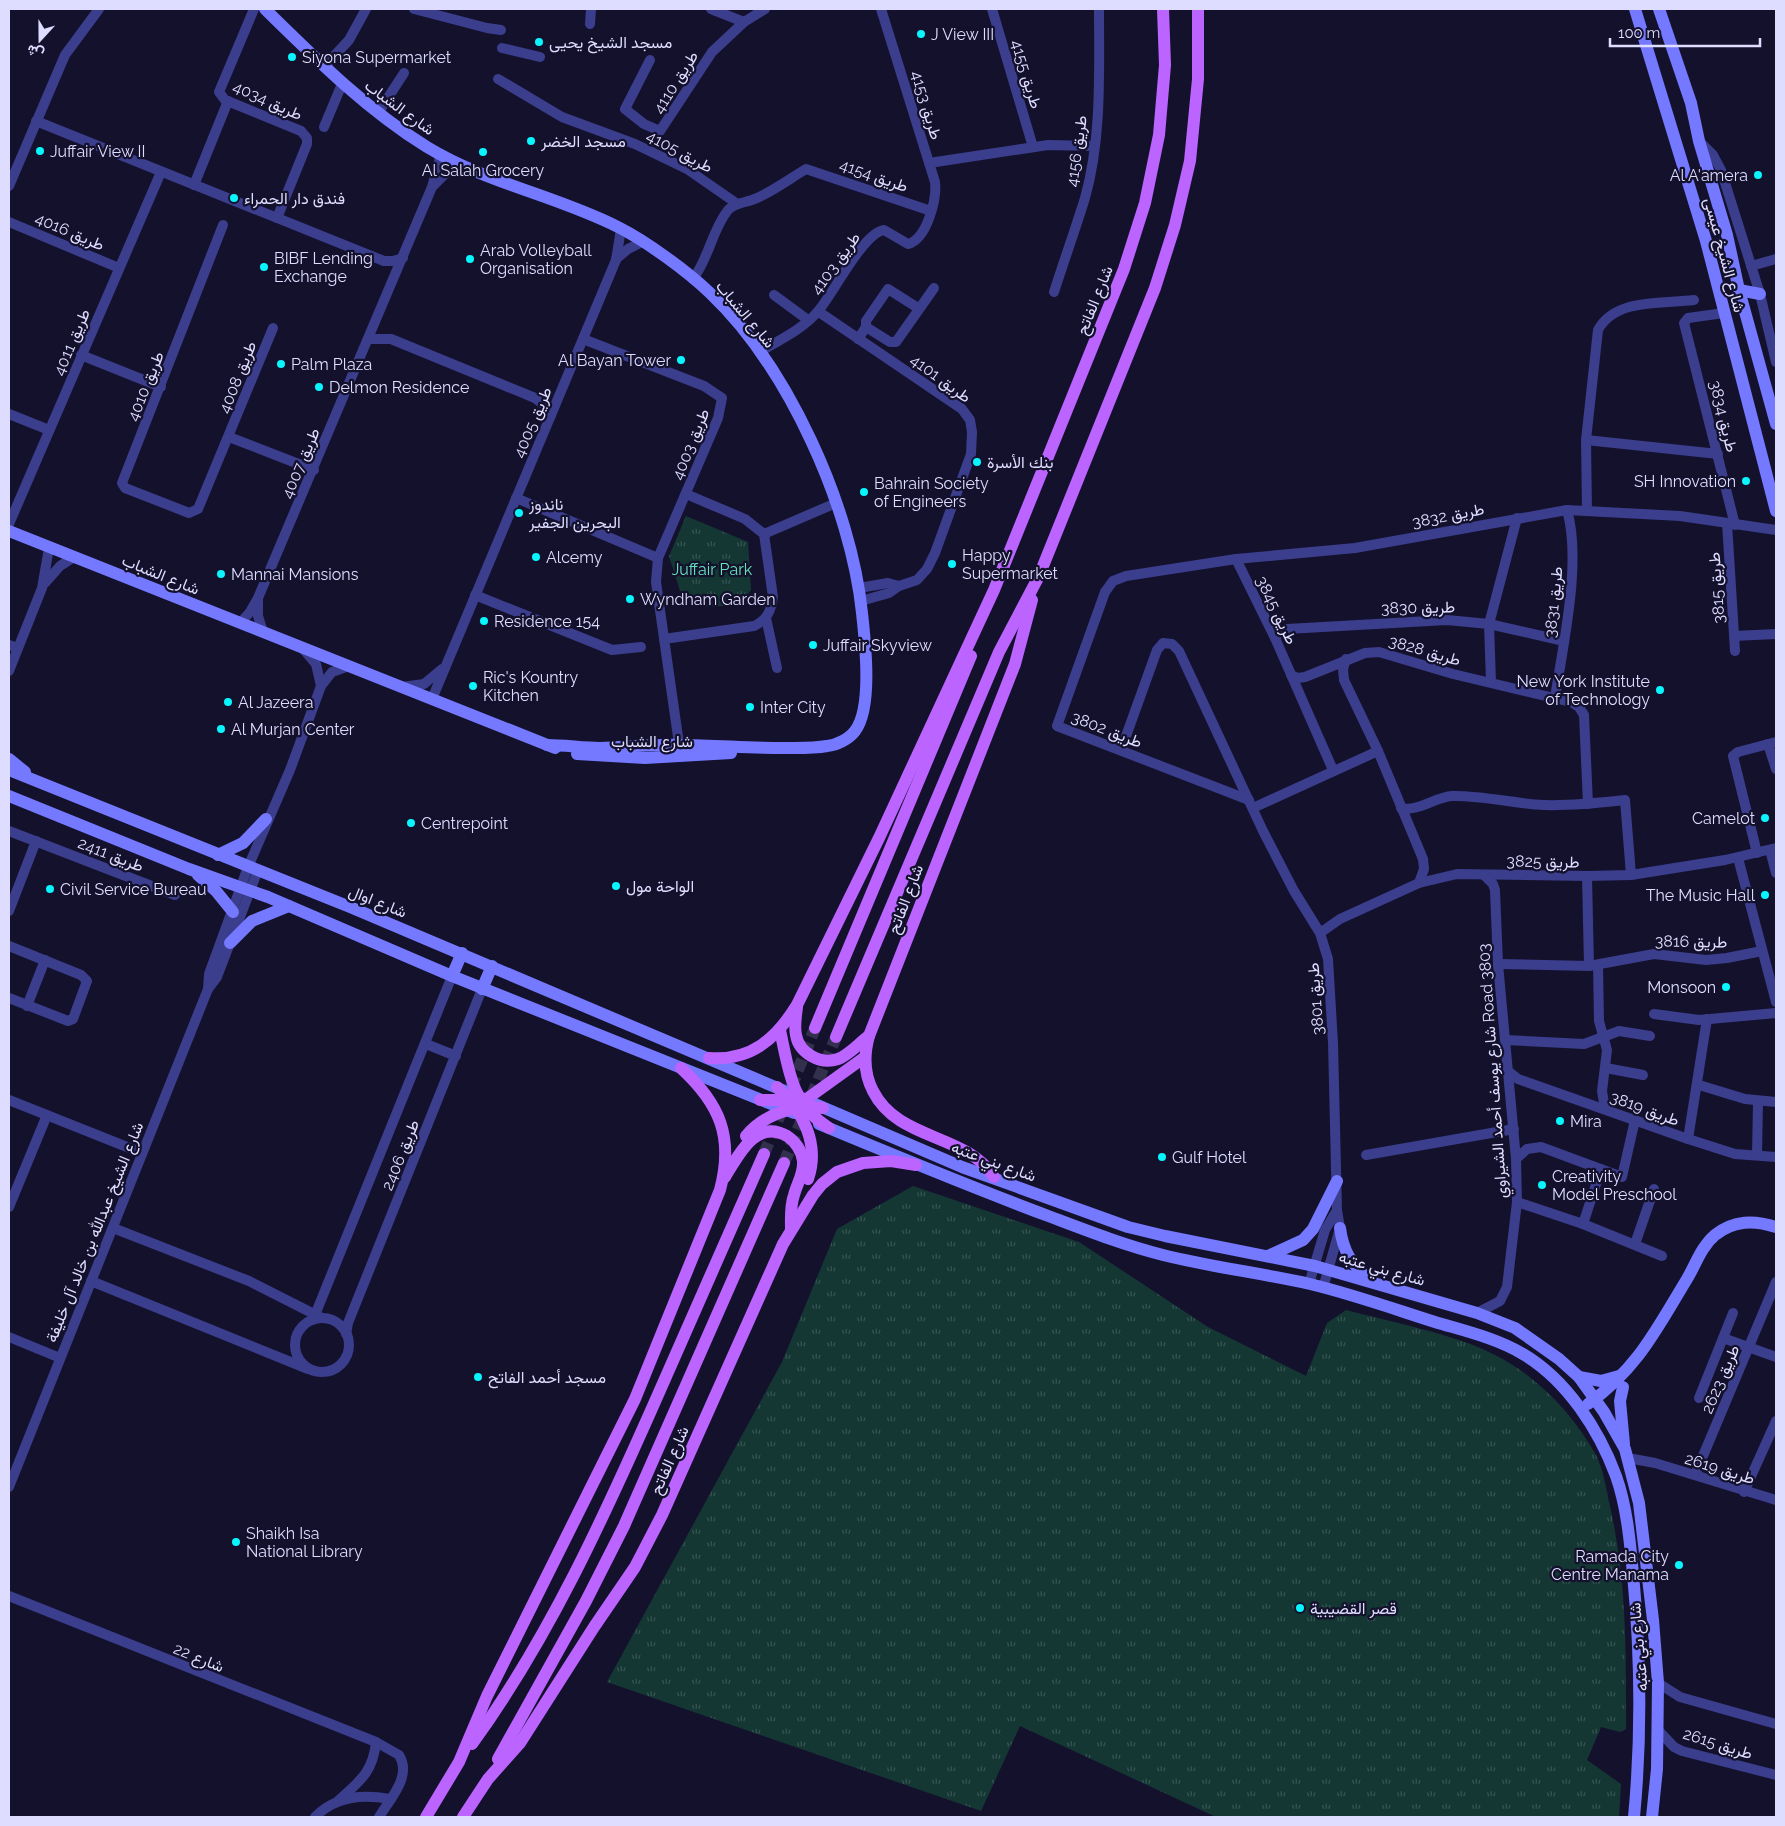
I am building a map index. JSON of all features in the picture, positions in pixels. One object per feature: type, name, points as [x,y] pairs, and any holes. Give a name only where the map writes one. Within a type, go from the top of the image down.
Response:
[{"type":"main road","name":"شارع الشباب","points":[[9,531],[547,745],[678,751],[825,747],[837,744],[855,732],[864,710],[866,654],[860,594],[851,552],[836,503],[808,431],[759,352],[726,310],[693,279],[621,229],[462,165],[441,154],[378,113],[342,84],[265,9]]},
{"type":"main road","name":"شارع الفاتح","points":[[815,1028],[963,678],[994,590],[1136,236],[1151,178],[1159,134],[1164,65],[1163,9]]},
{"type":"main road","name":"شارع الفاتح","points":[[836,1037],[999,652],[1039,576],[1155,288],[1175,225],[1194,128],[1199,62],[1198,9]]},
{"type":"main road","name":"شارع الشيخ عيسى","points":[[1635,9],[1706,241],[1776,511]]},
{"type":"main road","name":"شارع الشيخ عيسى","points":[[1659,9],[1691,103],[1699,141],[1727,235],[1739,290],[1776,424]]},
{"type":"main road","points":[[1739,290],[1760,294]]},
{"type":"main road","name":"شارع الفاتح","points":[[994,1177],[988,1168],[969,1153],[908,1127],[890,1114],[871,1088],[865,1057],[869,1036],[1015,664],[1039,576]]},
{"type":"main road","name":"شارع الفاتح","points":[[709,1058],[735,1058],[767,1043],[780,1030],[797,1005],[879,838],[994,590]]},
{"type":"main road","points":[[9,759],[37,781]]},
{"type":"main road","name":"شارع اوال","points":[[9,770],[462,953],[733,1068],[777,1087],[797,1105]]},
{"type":"main road","points":[[9,796],[189,869],[289,906],[452,976],[760,1100],[797,1105]]},
{"type":"main road","points":[[218,855],[243,843],[266,820]]},
{"type":"main road","points":[[189,869],[216,891],[233,912]]},
{"type":"main road","points":[[230,943],[252,921],[289,906]]},
{"type":"main road","points":[[452,976],[462,953]]},
{"type":"main road","points":[[482,988],[492,966]]},
{"type":"main road","points":[[797,1005],[795,1026],[798,1042],[802,1048],[815,1058],[822,1060],[838,1058],[869,1036]]},
{"type":"main road","points":[[780,1030],[797,1105],[810,1134],[811,1166],[791,1229]]},
{"type":"main road","points":[[459,1762],[487,1696],[635,1399],[730,1159],[748,1133],[761,1122],[815,1094],[865,1057]]},
{"type":"main road","points":[[681,1068],[704,1091],[720,1120],[725,1147],[723,1179]]},
{"type":"main road","name":"شارع بني عتبه","points":[[797,1105],[823,1108],[953,1164],[994,1177],[1128,1227],[1315,1266],[1370,1281],[1477,1313],[1515,1328],[1541,1344],[1579,1377],[1598,1402],[1626,1453],[1632,1473],[1639,1503],[1653,1620],[1658,1683],[1657,1770],[1652,1817]]},
{"type":"main road","name":"شارع بني عتبه","points":[[797,1105],[829,1128],[916,1165],[1130,1246],[1194,1262],[1323,1288],[1490,1339],[1521,1353],[1548,1372],[1582,1411],[1601,1443],[1616,1476],[1623,1502],[1631,1550],[1641,1671],[1639,1765],[1634,1817]]},
{"type":"main road","points":[[723,1179],[753,1138],[766,1132],[787,1136],[798,1147],[803,1161],[801,1175],[792,1203],[791,1229]]},
{"type":"main road","points":[[426,1817],[459,1762],[494,1713],[539,1639],[592,1538],[640,1437],[764,1154]]},
{"type":"main road","name":"شارع الفاتح","points":[[463,1817],[488,1779],[520,1743],[594,1627],[635,1567],[662,1515],[791,1229],[817,1189],[846,1168],[882,1161],[916,1165]]},
{"type":"main road","points":[[488,1779],[586,1601],[624,1526],[784,1162]]},
{"type":"main road","points":[[1267,1256],[1303,1240],[1313,1229],[1337,1181]]},
{"type":"main road","points":[[1582,1411],[1623,1387],[1631,1377],[1640,1356],[1695,1265],[1696,1259],[1709,1241],[1730,1226],[1752,1222],[1776,1227]]},
{"type":"main road","points":[[1340,1228],[1342,1242],[1348,1259],[1370,1281]]},
{"type":"main road","points":[[1695,1265],[1701,1263],[1718,1243],[1735,1233],[1754,1230],[1776,1235]]},
{"type":"main road","points":[[1598,1402],[1640,1356]]},
{"type":"main road","points":[[1579,1377],[1602,1381],[1626,1372]]},
{"type":"main road","points":[[1623,1387],[1620,1401],[1626,1453]]},
{"type":"main road","points":[[1639,1765],[1657,1770]]},
{"type":"street","points":[[9,186],[65,55],[99,9]]},
{"type":"street","name":"طريق 4034","points":[[254,9],[219,88],[222,98],[301,130],[308,138],[277,218]]},
{"type":"street","points":[[324,67],[348,40],[366,9]]},
{"type":"street","points":[[414,9],[486,28],[501,30]]},
{"type":"street","points":[[590,9],[590,24]]},
{"type":"street","points":[[711,9],[744,22]]},
{"type":"street","name":"طريق 4110","points":[[650,60],[624,109],[644,124],[660,132],[705,61],[744,22],[765,9]]},
{"type":"street","name":"طريق 4153","points":[[880,9],[929,163],[936,193],[931,211]]},
{"type":"street","name":"طريق 4155","points":[[992,9],[1033,147]]},
{"type":"street","name":"طريق 4156","points":[[1054,292],[1085,198],[1094,146],[1098,98],[1099,9]]},
{"type":"street","points":[[502,48],[540,57]]},
{"type":"street","points":[[378,113],[404,73]]},
{"type":"street","name":"طريق 4105","points":[[498,79],[562,117],[636,144],[687,169],[736,204]]},
{"type":"street","points":[[324,127],[342,84]]},
{"type":"street","points":[[194,185],[228,101]]},
{"type":"street","points":[[36,122],[384,261],[403,258]]},
{"type":"street","points":[[1699,141],[1713,155],[1721,170],[1760,294],[1776,362]]},
{"type":"street","points":[[929,163],[1033,147],[1063,145],[1094,146]]},
{"type":"street","name":"طريق 4007","points":[[240,623],[250,612],[258,598],[314,470],[432,187],[441,154]]},
{"type":"street","name":"طريق 4007","points":[[432,187],[445,174],[462,165]]},
{"type":"street","name":"طريق 4154","points":[[736,204],[766,194],[806,169],[931,211]]},
{"type":"street","name":"طريق 4011","points":[[9,524],[160,172]]},
{"type":"street","points":[[693,279],[705,261],[725,216],[736,204]]},
{"type":"street","name":"طريق 4103","points":[[759,352],[819,312],[851,262],[880,231],[884,230],[908,244],[921,233],[931,211]]},
{"type":"street","name":"طريق 4016","points":[[9,222],[119,268]]},
{"type":"street","name":"طريق 4010","points":[[194,512],[188,513],[125,488],[122,484],[223,225]]},
{"type":"street","name":"طريق 4005","points":[[432,699],[616,260],[621,229]]},
{"type":"street","points":[[616,260],[628,249],[642,242]]},
{"type":"street","points":[[1751,266],[1776,259]]},
{"type":"street","points":[[866,327],[893,343],[918,308],[924,304],[934,288]]},
{"type":"street","points":[[858,339],[866,327],[866,321],[888,289],[918,308]]},
{"type":"street","points":[[774,295],[808,320]]},
{"type":"street","points":[[1587,510],[1586,440],[1596,338],[1602,324],[1612,313],[1626,307],[1694,300]]},
{"type":"street","name":"طريق 4101","points":[[819,312],[962,409],[970,420],[972,432],[971,454],[935,554],[927,569],[917,580],[899,586],[888,583],[860,594]]},
{"type":"street","name":"طريق 3834","points":[[1724,313],[1688,318],[1684,324],[1718,454],[1731,524]]},
{"type":"street","name":"طريق 4008","points":[[194,512],[198,509],[273,328]]},
{"type":"street","name":"طريق 4003","points":[[583,338],[704,386],[722,398],[718,418],[658,558],[656,582],[678,751]]},
{"type":"street","points":[[369,339],[391,339],[535,398],[544,405],[551,416]]},
{"type":"street","points":[[81,355],[161,387]]},
{"type":"street","points":[[9,414],[49,430]]},
{"type":"street","name":"طريق 4008","points":[[228,437],[314,470]]},
{"type":"street","points":[[1586,440],[1718,454]]},
{"type":"street","points":[[664,639],[754,626],[766,618],[772,606],[773,597],[764,534],[745,519],[686,494]]},
{"type":"street","points":[[516,498],[658,558]]},
{"type":"street","points":[[764,534],[836,503]]},
{"type":"street","name":"طريق 3832","points":[[1126,576],[1236,559],[1355,548],[1567,510],[1680,516],[1776,530]]},
{"type":"street","name":"طريق 3831","points":[[1555,698],[1564,641],[1574,551],[1567,510]]},
{"type":"street","points":[[1490,682],[1489,624],[1517,518]]},
{"type":"street","name":"طريق 3815","points":[[1731,524],[1735,651]]},
{"type":"street","points":[[42,588],[50,548]]},
{"type":"street","points":[[9,671],[14,646],[42,588],[60,566],[74,557]]},
{"type":"street","name":"طريق 3845","points":[[1236,559],[1275,638],[1334,770]]},
{"type":"street","name":"طريق 3802","points":[[1126,576],[1113,581],[1104,592],[1057,726],[1122,750],[1251,804]]},
{"type":"street","points":[[475,595],[612,650],[641,647]]},
{"type":"street","name":"طريق 4007","points":[[258,598],[258,616],[263,632]]},
{"type":"street","points":[[766,618],[777,668]]},
{"type":"street","name":"طريق 3830","points":[[1275,638],[1280,632],[1287,629],[1447,620],[1489,624],[1564,641]]},
{"type":"street","points":[[1734,636],[1776,634]]},
{"type":"street","name":"طريق 3801","points":[[1122,750],[1157,650],[1163,643],[1168,642],[1176,646],[1294,891],[1320,933],[1331,976],[1337,1210],[1325,1230],[1309,1284]]},
{"type":"street","points":[[302,648],[316,664],[321,686]]},
{"type":"street","name":"طريق 3828","points":[[1291,675],[1298,678],[1306,677],[1346,659],[1365,653],[1379,652],[1452,674],[1576,704],[1584,715],[1588,804]]},
{"type":"street","points":[[1346,659],[1343,670],[1344,680],[1378,751],[1423,859],[1424,869],[1419,883]]},
{"type":"street","name":"طريق 4005","points":[[401,687],[424,684],[434,678],[448,660]]},
{"type":"street","points":[[253,868],[266,820],[290,770],[321,686],[332,672],[349,666]]},
{"type":"street","points":[[1757,853],[1733,759],[1735,754],[1772,743],[1776,769]]},
{"type":"street","points":[[1251,804],[1378,751]]},
{"type":"street","points":[[1401,808],[1413,808],[1433,800],[1451,796],[1544,805],[1588,804],[1625,800],[1631,874]]},
{"type":"street","name":"طريق 2411","points":[[9,831],[175,895]]},
{"type":"street","points":[[9,911],[36,841]]},
{"type":"street","points":[[1773,849],[1776,872]]},
{"type":"street","name":"طريق 3825","points":[[1320,933],[1340,919],[1419,883],[1457,874],[1586,876],[1631,874],[1738,858],[1773,849]]},
{"type":"street","points":[[1738,858],[1776,1002]]},
{"type":"street","name":"شارع الشيخ عبدالله بن خالد آل خليفة","points":[[9,1487],[208,989],[217,977],[230,943],[253,868]]},
{"type":"street","name":"شارع يوسف أحمد الشيراوي Road 3803","points":[[1477,1313],[1500,1301],[1507,1287],[1517,1202],[1514,1130],[1498,964],[1495,890],[1493,884],[1484,875]]},
{"type":"street","points":[[1586,876],[1599,1020],[1607,1050],[1602,1097],[1605,1109]]},
{"type":"street","name":"شارع الشيخ عبدالله بن خالد آل خليفة","points":[[208,989],[209,974],[233,912],[246,889]]},
{"type":"street","points":[[9,946],[87,978],[86,987],[73,1019],[68,1021],[9,998]]},
{"type":"street","name":"طريق 3816","points":[[1498,964],[1594,965],[1654,954],[1706,960],[1762,951]]},
{"type":"street","points":[[27,1006],[45,960]]},
{"type":"street","name":"طريق 2406","points":[[317,1318],[452,976]]},
{"type":"street","name":"طريق 2406","points":[[346,1334],[348,1323],[482,988]]},
{"type":"street","points":[[1654,1014],[1707,1020],[1776,1013]]},
{"type":"street","points":[[1688,1139],[1699,1085],[1707,1020]]},
{"type":"street","points":[[1506,1040],[1584,1044],[1619,1031],[1650,1036]]},
{"type":"street","points":[[426,1044],[456,1056]]},
{"type":"street","points":[[1606,1068],[1643,1075]]},
{"type":"street","name":"طريق 3819","points":[[1509,1072],[1518,1079],[1735,1154],[1776,1157]]},
{"type":"street","points":[[1699,1085],[1758,1101],[1776,1102]]},
{"type":"street","points":[[9,1100],[142,1153]]},
{"type":"street","points":[[1756,1155],[1758,1101]]},
{"type":"street","points":[[9,1208],[47,1115]]},
{"type":"street","points":[[1516,1159],[1527,1149],[1541,1147],[1622,1177],[1635,1120]]},
{"type":"street","points":[[1366,1155],[1514,1130]]},
{"type":"street","points":[[1582,1224],[1601,1169]]},
{"type":"street","points":[[1634,1244],[1654,1189]]},
{"type":"street","points":[[1517,1202],[1582,1224],[1662,1256]]},
{"type":"street","points":[[1323,1288],[1340,1228],[1337,1210]]},
{"type":"street","points":[[91,1281],[308,1368],[323,1372],[339,1366],[348,1351],[346,1334],[337,1322],[317,1318],[249,1281],[112,1228]]},
{"type":"street","name":"طريق 2623","points":[[1695,1475],[1774,1294],[1776,1282]]},
{"type":"street","points":[[1699,1398],[1733,1313]]},
{"type":"street","points":[[308,1368],[297,1356],[295,1342],[301,1328],[317,1318]]},
{"type":"street","points":[[9,1337],[60,1358]]},
{"type":"street","points":[[1723,1338],[1776,1357]]},
{"type":"street","points":[[1744,1492],[1776,1421]]},
{"type":"street","name":"طريق 2619","points":[[1626,1453],[1744,1492],[1776,1500]]},
{"type":"street","points":[[1632,1473],[1645,1465],[1655,1463]]},
{"type":"street","name":"شارع 22","points":[[9,1596],[378,1743],[399,1754],[405,1770],[401,1781],[379,1817]]},
{"type":"street","points":[[1658,1683],[1676,1695],[1776,1724]]},
{"type":"street","points":[[1658,1705],[1676,1695]]},
{"type":"street","name":"طريق 2615","points":[[1657,1729],[1667,1741],[1682,1751],[1776,1776]]},
{"type":"street","points":[[336,1802],[367,1774],[372,1765],[378,1743]]},
{"type":"street","points":[[315,1817],[327,1806],[336,1802],[361,1797],[390,1799]]},
{"type":"green space","name":"Juffair Park","points":[[686,516],[748,542],[751,590],[740,605],[703,607],[681,594],[669,556]]},
{"type":"green space","points":[[913,1186],[1079,1242],[1208,1327],[1306,1376],[1327,1323],[1346,1310],[1461,1341],[1495,1355],[1540,1385],[1565,1411],[1596,1455],[1601,1466],[1615,1530],[1624,1615],[1626,1729],[1620,1732],[1601,1727],[1587,1760],[1621,1784],[1619,1817],[1216,1817],[1020,1726],[981,1811],[607,1682],[782,1362],[837,1229]]},
{"type":"tunnel","points":[[764,1154],[815,1028]]},
{"type":"tunnel","points":[[784,1163],[836,1037]]},
{"type":"place","name":"J View III","points":[[921,34]]},
{"type":"place","name":"مسجد الشيخ يحيى","points":[[539,42]]},
{"type":"place","name":"Siyona Supermarket","points":[[292,57]]},
{"type":"place","name":"مسجد الخضر","points":[[531,141]]},
{"type":"place","name":"Juffair View II","points":[[40,151]]},
{"type":"place","name":"Al Salah Grocery","points":[[483,152]]},
{"type":"place","name":"Al A'amera","points":[[1758,175]]},
{"type":"place","name":"فندق دار الحمراء","points":[[234,198]]},
{"type":"place","name":"Arab Volleyball Organisation","points":[[470,259]]},
{"type":"place","name":"BIBF Lending Exchange","points":[[264,267]]},
{"type":"place","name":"Al Bayan Tower","points":[[681,360]]},
{"type":"place","name":"Palm Plaza","points":[[281,364]]},
{"type":"place","name":"Delmon Residence","points":[[319,387]]},
{"type":"place","name":"بنك الأسرة","points":[[977,462]]},
{"type":"place","name":"SH Innovation","points":[[1746,481]]},
{"type":"place","name":"Bahrain Society of Engineers","points":[[864,492]]},
{"type":"place","name":"ناندوز البحرين الجفير","points":[[519,513]]},
{"type":"place","name":"Alcemy","points":[[536,557]]},
{"type":"place","name":"Happy Supermarket","points":[[952,564]]},
{"type":"place","name":"Mannai Mansions","points":[[221,574]]},
{"type":"place","name":"Wyndham Garden","points":[[630,599]]},
{"type":"place","name":"Residence 154","points":[[484,621]]},
{"type":"place","name":"Juffair Skyview","points":[[813,645]]},
{"type":"place","name":"Ric's Kountry Kitchen","points":[[473,686]]},
{"type":"place","name":"New York Institute of Technology","points":[[1660,690]]},
{"type":"place","name":"Al Jazeera","points":[[228,702]]},
{"type":"place","name":"Inter City","points":[[750,707]]},
{"type":"place","name":"Al Murjan Center","points":[[221,729]]},
{"type":"place","name":"Camelot","points":[[1765,818]]},
{"type":"place","name":"Centrepoint","points":[[411,823]]},
{"type":"place","name":"الواحة مول","points":[[616,886]]},
{"type":"place","name":"Civil Service Bureau","points":[[50,889]]},
{"type":"place","name":"The Music Hall","points":[[1765,895]]},
{"type":"place","name":"Monsoon","points":[[1726,987]]},
{"type":"place","name":"Mira","points":[[1560,1121]]},
{"type":"place","name":"Gulf Hotel","points":[[1162,1157]]},
{"type":"place","name":"Creativity Model Preschool","points":[[1542,1185]]},
{"type":"place","name":"مسجد أحمد الفاتح","points":[[478,1377]]},
{"type":"place","name":"Shaikh Isa National Library","points":[[236,1542]]},
{"type":"place","name":"Ramada City Centre Manama","points":[[1679,1565]]},
{"type":"place","name":"قصر القضيبية","points":[[1300,1608]]}]
